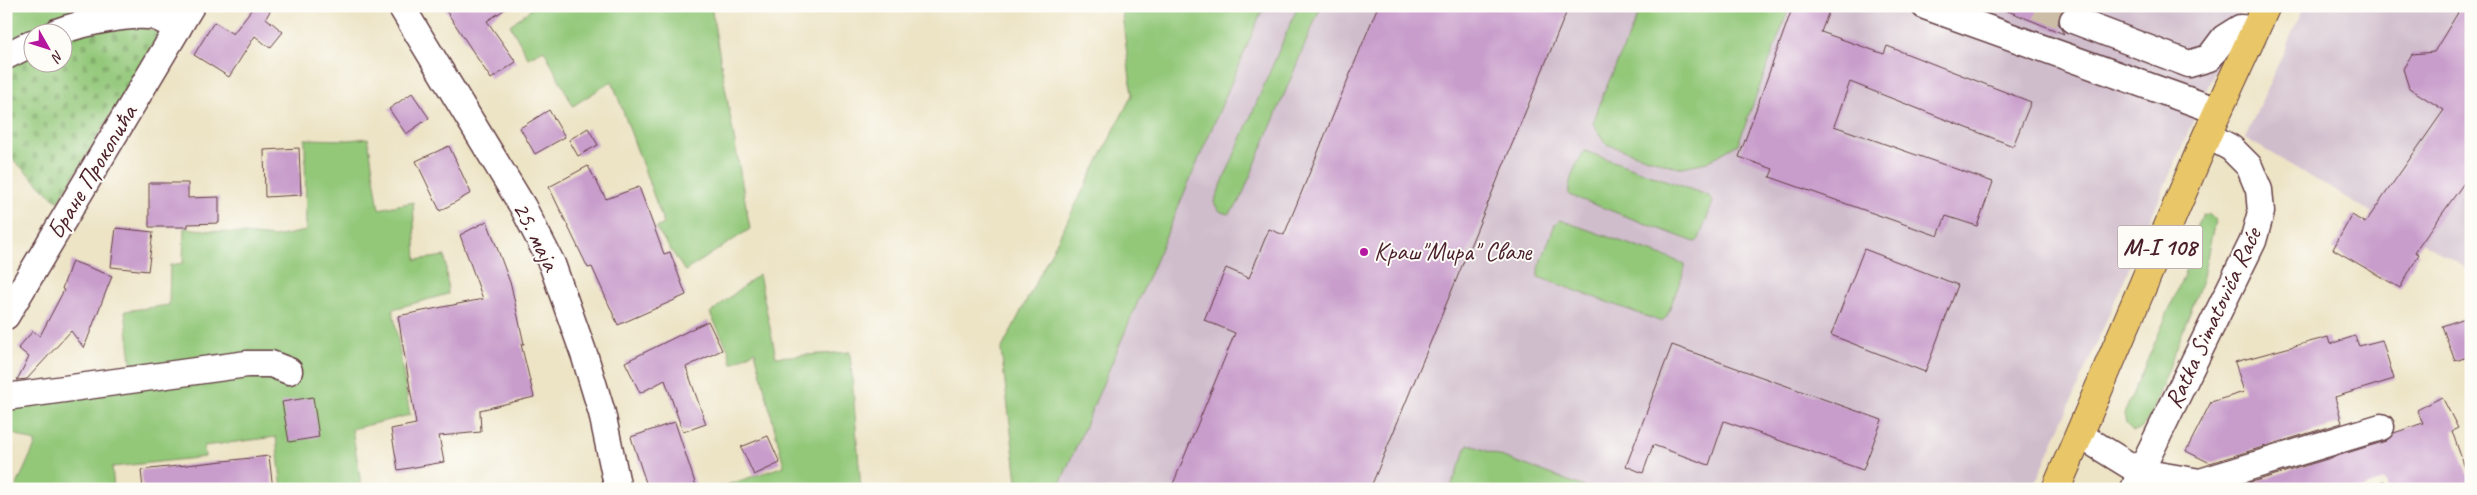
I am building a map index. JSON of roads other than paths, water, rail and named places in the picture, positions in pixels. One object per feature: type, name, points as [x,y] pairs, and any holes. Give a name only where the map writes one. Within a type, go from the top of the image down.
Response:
[{"type":"main road","name":"M-I 108","points":[[2056,489],[2212,123],[2260,18]]},
{"type":"street","name":"25. маја","points":[[402,6],[523,206],[552,264],[570,310],[602,413],[618,489]]},
{"type":"street","name":"Ratka Simatovića Raće","points":[[1925,6],[2212,123],[2231,148],[2249,166],[2259,190],[2261,212],[2253,241],[2137,480]]},
{"type":"street","name":"Бране Прокопића","points":[[6,316],[184,17],[122,17],[72,27]]},
{"type":"street","points":[[2073,20],[2189,64],[2209,58],[2224,38],[2260,18]]},
{"type":"street","points":[[6,56],[22,47]]},
{"type":"street","points":[[6,397],[247,364],[270,364],[289,371]]},
{"type":"street","points":[[2080,435],[2137,480],[2200,482],[2381,427]]},
{"type":"tunnel","points":[[2036,6],[2073,20]]},
{"type":"place","name":"Краш\"Мира\" Свале","points":[[1364,252]]}]
